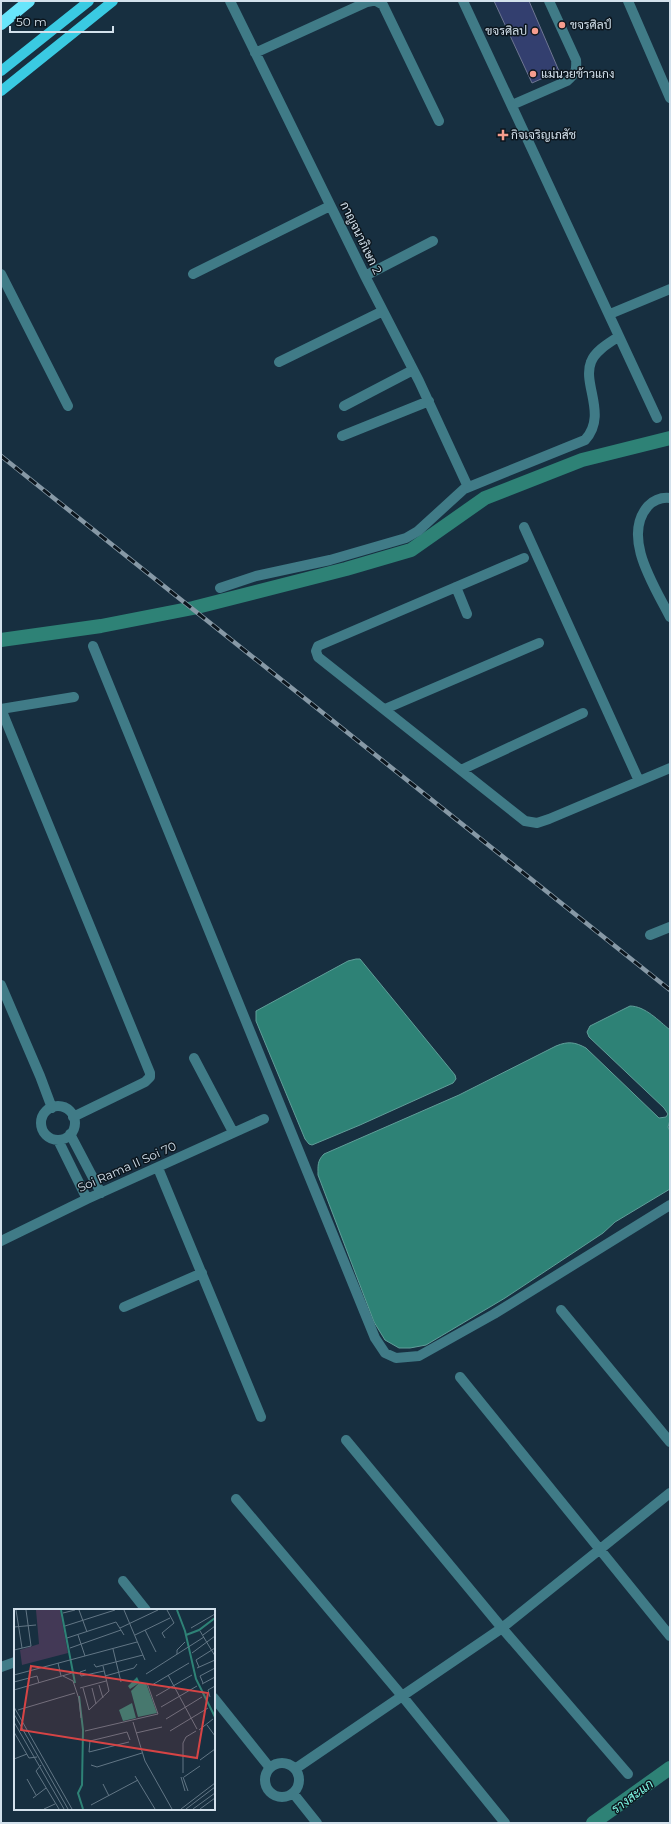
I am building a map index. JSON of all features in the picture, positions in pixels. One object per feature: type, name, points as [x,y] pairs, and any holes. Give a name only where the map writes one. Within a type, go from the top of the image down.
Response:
[{"type":"highway","points":[[1,24],[29,1]]},
{"type":"main road","points":[[1,71],[89,1]]},
{"type":"main road","points":[[1,91],[113,1]]},
{"type":"street","name":"กาญจนาภิเษก 2","points":[[230,1],[330,206],[414,370],[468,487]]},
{"type":"street","points":[[255,53],[372,1]]},
{"type":"street","points":[[376,1],[383,5],[439,121]]},
{"type":"street","points":[[463,1],[610,314],[618,336],[657,418]]},
{"type":"street","points":[[512,105],[567,81],[577,70],[576,60],[549,1]]},
{"type":"street","points":[[628,1],[670,98]]},
{"type":"street","points":[[193,274],[330,206]]},
{"type":"street","points":[[365,276],[433,241]]},
{"type":"street","points":[[1,274],[68,406]]},
{"type":"street","points":[[610,314],[670,289]]},
{"type":"street","points":[[280,362],[383,311]]},
{"type":"street","points":[[220,588],[256,576],[330,560],[406,538],[418,531],[459,493],[468,487],[585,440],[593,426],[595,409],[590,376],[591,362],[597,353],[618,336]]},
{"type":"street","points":[[344,406],[414,370]]},
{"type":"street","points":[[342,436],[428,401]]},
{"type":"street","points":[[670,498],[659,498],[650,504],[641,514],[638,531],[641,554],[647,572],[670,617]]},
{"type":"street","points":[[524,527],[640,781]]},
{"type":"street","points":[[524,558],[318,646],[316,651],[318,657],[525,821],[537,823],[670,768]]},
{"type":"street","points":[[456,587],[467,614]]},
{"type":"street","points":[[384,709],[539,642]]},
{"type":"street","points":[[93,646],[375,1338],[385,1353],[396,1358],[410,1358],[433,1350],[494,1314],[670,1204]]},
{"type":"street","points":[[73,1117],[145,1082],[150,1077],[150,1073],[1,709],[74,697]]},
{"type":"street","points":[[461,770],[583,713]]},
{"type":"street","points":[[650,935],[670,927]]},
{"type":"street","points":[[1,985],[52,1108]]},
{"type":"street","points":[[194,1058],[233,1132]]},
{"type":"street","points":[[62,1107],[66,1109],[73,1117],[74,1126],[66,1138],[58,1140],[48,1137],[42,1129],[41,1124],[44,1114],[52,1108],[62,1107]]},
{"type":"street","name":"Soi Rama II Soi 70","points":[[1,1241],[87,1199],[264,1119]]},
{"type":"street","points":[[70,1134],[101,1193]]},
{"type":"street","points":[[58,1140],[87,1199]]},
{"type":"street","points":[[158,1168],[261,1417]]},
{"type":"street","points":[[124,1307],[202,1273]]},
{"type":"street","points":[[561,1310],[670,1442]]},
{"type":"street","points":[[460,1377],[670,1636]]},
{"type":"street","points":[[346,1440],[502,1628],[628,1774]]},
{"type":"street","points":[[295,1769],[403,1697],[502,1628],[601,1550],[670,1493]]},
{"type":"street","points":[[236,1499],[403,1697],[505,1823]]},
{"type":"street","points":[[123,1581],[145,1609]]},
{"type":"street","points":[[1,1667],[14,1662]]},
{"type":"street","points":[[215,1699],[270,1768]]},
{"type":"street","points":[[278,1763],[283,1763],[290,1765],[295,1769],[299,1781],[296,1790],[293,1793],[279,1797],[275,1796],[268,1790],[264,1781],[270,1768],[278,1763]]},
{"type":"street","points":[[293,1793],[317,1823]]},
{"type":"shaded area","points":[[360,959],[455,1075],[456,1079],[453,1083],[312,1145],[305,1139],[256,1021],[256,1011],[348,961]]},
{"type":"shaded area","points":[[630,1006],[641,1008],[646,1011],[670,1030],[670,1120],[668,1127],[670,1131],[670,1189],[615,1222],[603,1233],[505,1298],[426,1345],[410,1348],[399,1348],[385,1340],[374,1322],[318,1175],[318,1164],[320,1159],[324,1154],[459,1095],[564,1043],[575,1043],[586,1048],[659,1118],[666,1117],[668,1114],[664,1108],[589,1037],[587,1032],[590,1026]]},
{"type":"building","points":[[494,1],[529,1],[559,71],[532,83]]},
{"type":"waterway","points":[[1,640],[101,626],[193,608],[346,569],[411,550],[485,498],[582,460],[670,438]]},
{"type":"waterway","name":"รางสะแก","points":[[593,1823],[670,1768]]},
{"type":"railway","points":[[1,456],[670,990]]},
{"type":"place","name":"ขจรศิลป์","points":[[562,25]]},
{"type":"place","name":"ขจรศิลป","points":[[535,31]]},
{"type":"place","name":"แม่นวยข้าวแกง","points":[[533,74]]},
{"type":"place","name":"กิจเจริญเภสัช","points":[[503,135]]}]
